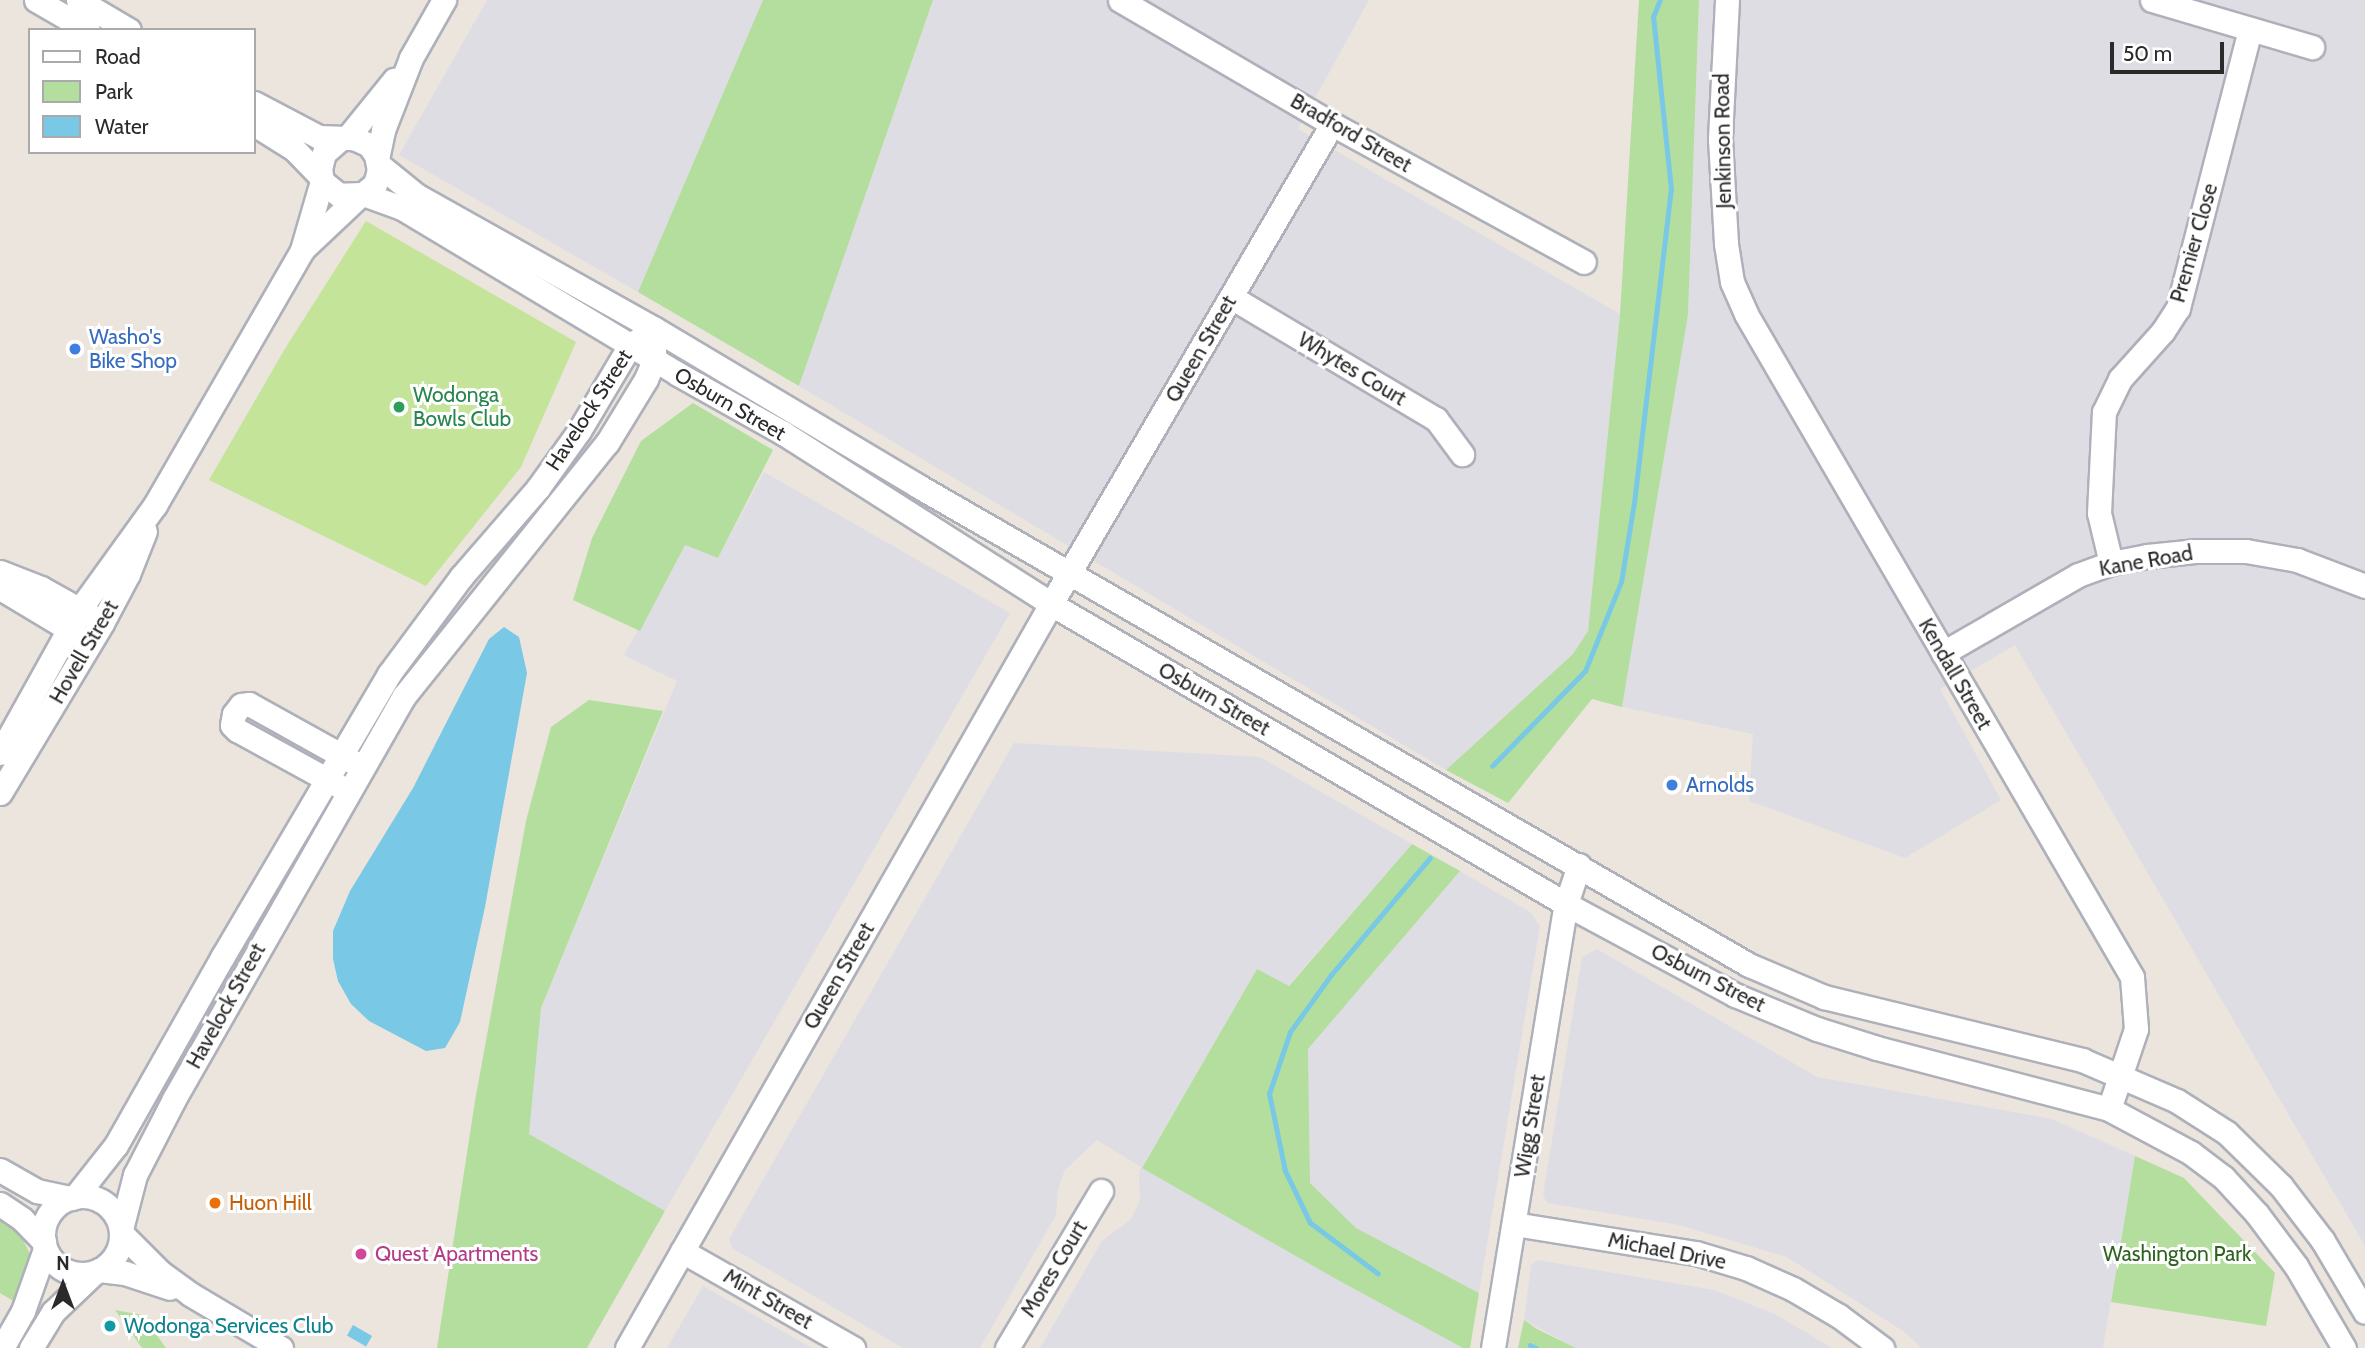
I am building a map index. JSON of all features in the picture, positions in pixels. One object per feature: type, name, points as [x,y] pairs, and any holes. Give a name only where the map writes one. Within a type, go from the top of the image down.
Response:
[{"type":"street","points":[[36,0],[85,28]]},
{"type":"street","points":[[78,0],[126,28]]},
{"type":"street","points":[[256,125],[294,149],[335,194],[362,195],[377,180],[383,130],[411,58],[444,0]]},
{"type":"street","name":"Bradford Street","points":[[1120,0],[1332,124],[1584,262]]},
{"type":"street","name":"Jenkinson Road","points":[[1727,0],[1720,139],[1726,244],[1732,282]]},
{"type":"street","points":[[2152,0],[2312,47]]},
{"type":"street","name":"Premier Close","points":[[2111,563],[2099,513],[2104,412],[2120,379],[2163,331],[2178,308],[2250,29]]},
{"type":"street","points":[[322,179],[324,153],[344,138],[411,58]]},
{"type":"street","points":[[256,104],[306,132],[369,145],[378,162]]},
{"type":"street","name":"Queen Street","points":[[627,1348],[1051,604],[1332,124]]},
{"type":"street","name":"Osburn Street","points":[[378,162],[416,195],[655,329],[918,486],[1749,965],[1801,989],[1877,1012],[2082,1059],[2203,1116],[2263,1166],[2323,1241],[2365,1312]]},
{"type":"street","name":"Hovell Street","points":[[0,753],[74,619],[155,505],[302,250],[322,179]]},
{"type":"street","name":"Osburn Street","points":[[362,195],[402,208],[654,360],[783,433],[1051,604],[1566,904],[1735,995],[1817,1029],[2109,1109],[2191,1153],[2223,1177],[2257,1214],[2296,1266],[2344,1348]]},
{"type":"street","name":"Hovell Street","points":[[302,250],[362,195]]},
{"type":"street","name":"Kendall Street","points":[[1732,282],[1745,314],[2132,977],[2136,1029],[2109,1109]]},
{"type":"street","name":"Whytes Court","points":[[1231,298],[1436,419],[1462,454]]},
{"type":"street","name":"Havelock Street","points":[[73,1197],[104,1165],[325,780],[409,644],[461,577],[538,488],[579,431],[630,345],[655,329]]},
{"type":"street","name":"Havelock Street","points":[[121,1231],[135,1175],[174,1099],[404,696],[607,443],[646,379],[654,360],[655,329]]},
{"type":"street","name":"Hovell Street","points":[[0,793],[97,632],[128,574],[155,505]]},
{"type":"street","name":"Kane Road","points":[[1943,653],[2078,575],[2111,563],[2195,551],[2246,551],[2297,560],[2365,586]]},
{"type":"street","points":[[0,572],[41,588],[74,619]]},
{"type":"street","points":[[0,588],[74,619],[97,632]]},
{"type":"street","points":[[349,790],[325,780],[236,730],[232,724],[234,714],[241,705],[252,706],[362,767]]},
{"type":"street","name":"Wigg Street","points":[[1493,1348],[1566,904],[1579,865]]},
{"type":"street","points":[[150,1086],[174,1099]]},
{"type":"street","points":[[0,1170],[37,1191],[89,1197],[107,1205],[121,1231],[160,1272],[190,1294],[281,1348]]},
{"type":"street","name":"Mores Court","points":[[1007,1348],[1101,1191]]},
{"type":"street","points":[[2,1348],[23,1311],[44,1245],[44,1228],[48,1215],[58,1205],[73,1197]]},
{"type":"street","points":[[0,1204],[22,1219],[44,1245],[52,1261],[67,1272],[81,1274],[97,1271],[136,1276],[190,1294]]},
{"type":"street","name":"Michael Drive","points":[[1514,1224],[1696,1252],[1746,1268],[1793,1289],[1839,1316],[1882,1348]]},
{"type":"street","points":[[31,1348],[53,1312],[116,1255],[121,1231]]},
{"type":"street","name":"Mint Street","points":[[682,1251],[853,1348]]},
{"type":"shaded area","points":[[487,0],[763,0],[638,292],[399,155]]},
{"type":"shaded area","points":[[933,0],[1369,0],[1298,129],[1620,314],[1588,631],[1573,654],[1446,770],[799,386]]},
{"type":"shaded area","points":[[1699,0],[2365,0],[2365,1246],[2015,645],[1940,689],[2001,800],[1905,858],[1749,801],[1753,734],[1622,707],[1688,315]]},
{"type":"shaded area","points":[[764,472],[1010,613],[665,1211],[528,1134],[541,1008],[677,681],[624,655],[685,545],[718,558]]},
{"type":"shaded area","points":[[1014,743],[1260,757],[1412,844],[1288,986],[1257,969],[1142,1167],[1336,1279],[1463,1348],[1040,1348],[1102,1241],[1131,1219],[1140,1201],[1141,1167],[1097,1140],[1065,1170],[1058,1189],[1056,1215],[980,1348],[903,1348],[732,1248],[729,1239]]},
{"type":"shaded area","points":[[1460,871],[1530,912],[1540,926],[1479,1293],[1356,1228],[1310,1183],[1308,1049]]},
{"type":"shaded area","points":[[1597,949],[1817,1077],[2052,1119],[2135,1156],[2103,1348],[1922,1348],[1903,1331],[1787,1257],[1679,1225],[1547,1203],[1543,1195],[1582,957]]},
{"type":"shaded area","points":[[1538,1260],[1714,1290],[1775,1314],[1832,1348],[1576,1348],[1524,1320],[1531,1265]]},
{"type":"shaded area","points":[[703,1286],[812,1348],[667,1348]]},
{"type":"green space","points":[[763,0],[933,0],[799,386],[638,292]]},
{"type":"green space","points":[[1639,0],[1699,0],[1688,315],[1622,707],[1592,699],[1508,803],[1446,770],[1573,654],[1588,631],[1620,314]]},
{"type":"green space","name":"Wodonga Bowls Club","points":[[366,221],[576,342],[521,467],[426,586],[209,480],[286,347]]},
{"type":"green space","points":[[693,403],[773,450],[718,558],[685,545],[640,631],[573,600],[592,538],[641,441]]},
{"type":"green space","points":[[589,700],[663,711],[541,1008],[529,1134],[665,1211],[587,1348],[437,1348],[475,1101],[526,821],[551,727]]},
{"type":"green space","points":[[1412,844],[1460,871],[1308,1049],[1310,1183],[1356,1228],[1479,1293],[1470,1348],[1463,1348],[1336,1279],[1142,1168],[1257,969],[1289,986]]},
{"type":"green space","name":"Washington Park","points":[[2135,1156],[2184,1178],[2275,1273],[2266,1326],[2111,1302]]},
{"type":"green space","points":[[0,1218],[17,1228],[30,1254],[15,1302],[0,1293]]},
{"type":"green space","points":[[115,1310],[142,1315],[166,1348],[142,1348]]},
{"type":"green space","points":[[1524,1320],[1537,1329],[1576,1348],[1518,1348]]},
{"type":"water","points":[[504,627],[519,637],[527,673],[485,907],[460,1022],[445,1048],[426,1051],[369,1021],[351,1004],[338,981],[333,959],[333,931],[350,891],[413,788],[489,639]]},
{"type":"water","points":[[353,1325],[372,1336],[366,1346],[347,1335]]},
{"type":"waterway","points":[[1492,766],[1585,671],[1621,582],[1634,503],[1671,190],[1653,17],[1660,0]]},
{"type":"waterway","points":[[1378,1274],[1310,1223],[1285,1171],[1269,1094],[1290,1032],[1331,975],[1430,858]]},
{"type":"waterway","points":[[1530,1345],[1536,1348]]},
{"type":"place","name":"Washo's Bike Shop","points":[[75,349]]},
{"type":"place","name":"Wodonga Bowls Club","points":[[399,407]]},
{"type":"place","name":"Arnolds","points":[[1672,785]]},
{"type":"place","name":"Huon Hill","points":[[215,1203]]},
{"type":"place","name":"Quest Apartments","points":[[361,1254]]},
{"type":"place","name":"Wodonga Services Club","points":[[110,1326]]}]
